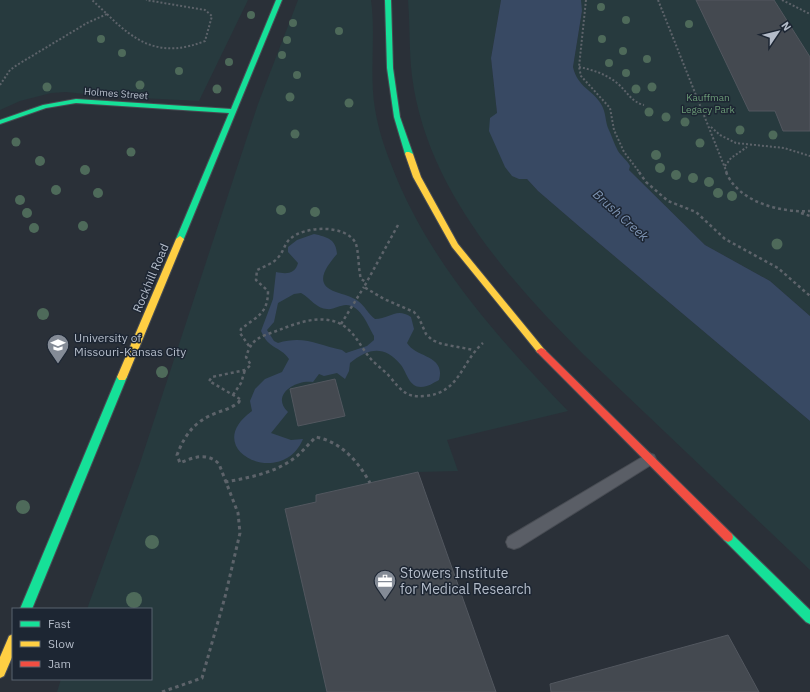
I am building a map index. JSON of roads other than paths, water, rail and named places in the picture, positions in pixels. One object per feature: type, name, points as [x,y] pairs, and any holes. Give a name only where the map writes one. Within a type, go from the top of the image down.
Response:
[{"type":"main road","name":"Rockhill Road","points":[[26,608],[279,0]]},
{"type":"main road","points":[[388,0],[390,68],[397,118],[417,177],[455,245],[547,358],[810,618]]},
{"type":"main road","name":"Holmes Street","points":[[0,122],[45,106],[76,101],[233,111]]},
{"type":"main road","points":[[0,672],[12,642]]},
{"type":"lane","points":[[514,542],[649,459]]},
{"type":"water","name":"Brush Creek","points":[[501,0],[581,0],[582,11],[573,67],[578,80],[601,104],[615,146],[630,166],[629,170],[705,245],[770,281],[810,316],[810,421],[581,228],[538,191],[527,179],[519,179],[512,176],[505,167],[489,131],[490,118],[497,113],[491,58]]},
{"type":"water","points":[[314,234],[327,238],[335,245],[337,254],[326,269],[323,280],[329,289],[358,301],[375,319],[380,319],[397,313],[406,314],[411,317],[414,329],[407,343],[417,352],[434,361],[440,372],[439,380],[430,385],[421,387],[414,385],[401,365],[395,359],[389,354],[376,351],[364,354],[350,363],[349,371],[345,379],[337,373],[324,376],[319,374],[313,382],[299,383],[287,390],[284,394],[282,400],[283,406],[288,412],[271,433],[291,440],[303,439],[293,454],[279,462],[263,463],[249,459],[239,450],[234,439],[238,425],[252,411],[250,401],[255,389],[265,379],[282,372],[289,359],[282,351],[267,341],[261,331],[273,299],[276,272],[289,273],[297,267],[298,263],[288,252],[288,247],[297,240]],"holes":[[[301,293],[323,309],[332,309],[346,305],[356,308],[360,312],[374,336],[374,340],[367,346],[346,353],[342,350],[303,340],[278,343],[274,341],[267,330],[274,322],[278,303],[294,294]]]},
{"type":"place","name":"University of Missouri-Kansas City","points":[[58,364]]},
{"type":"place","name":"Stowers Institute for Medical Research","points":[[385,600]]},
{"type":"park label","name":"Kauffman Legacy Park","points":[[708,102]]}]
